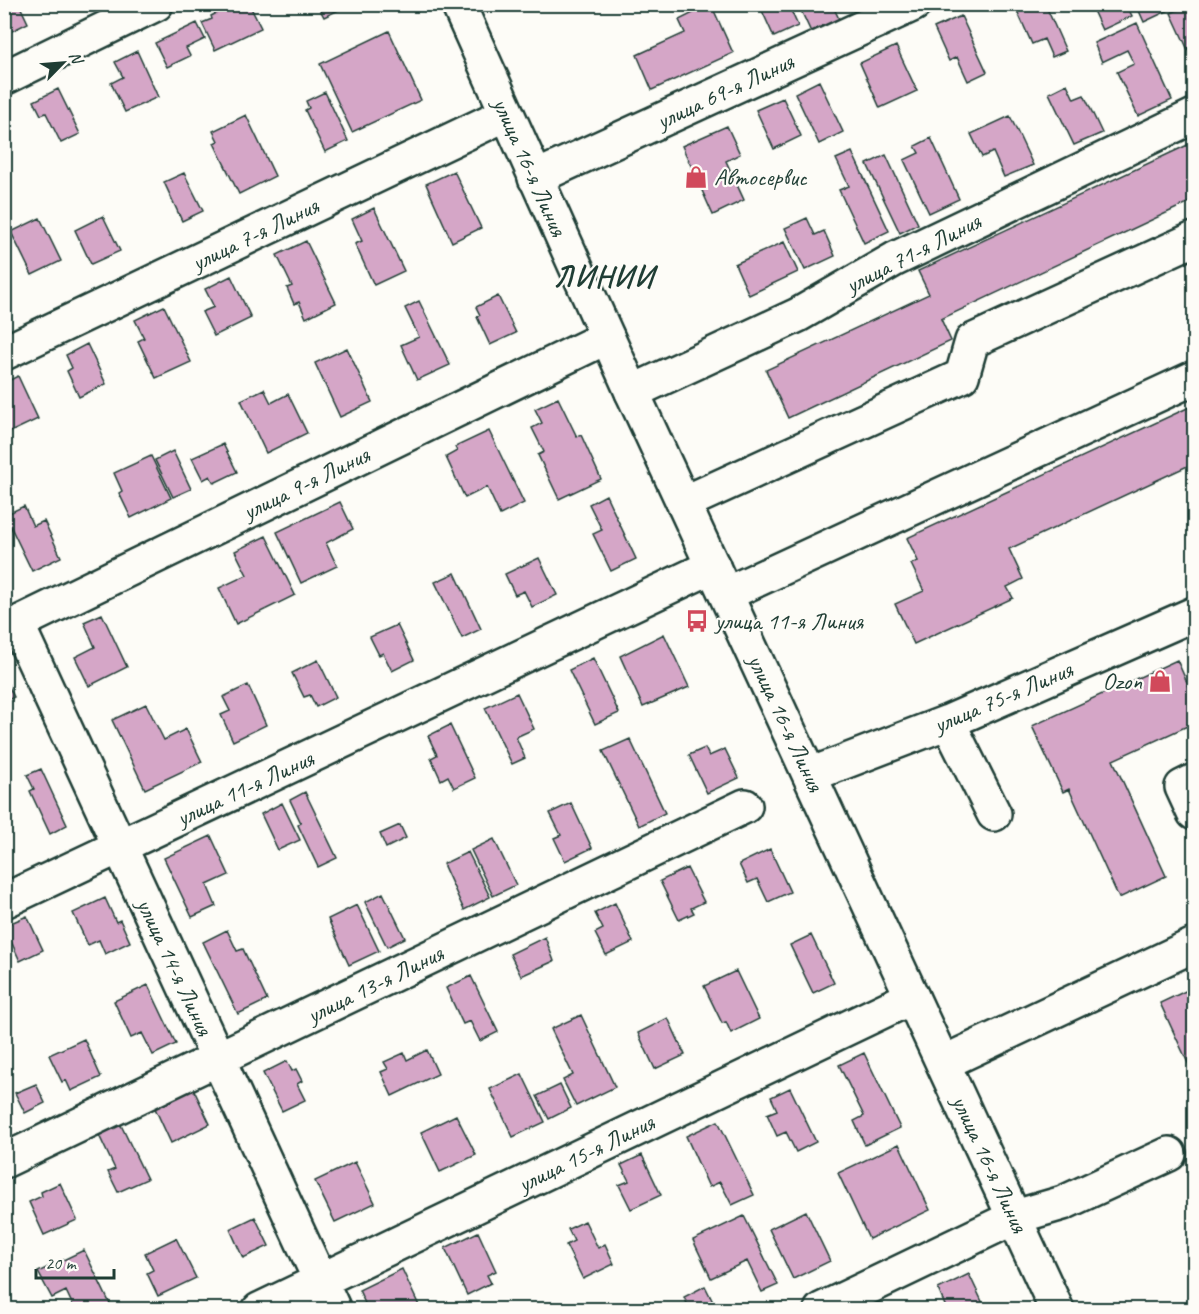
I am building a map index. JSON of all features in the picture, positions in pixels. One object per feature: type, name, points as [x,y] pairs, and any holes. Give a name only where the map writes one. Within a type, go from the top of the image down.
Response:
[{"type":"street","points":[[4,78],[156,4]]},
{"type":"street","name":"улица 16-я Линия","points":[[458,4],[607,336],[1058,1310]]},
{"type":"street","name":"улица 69-я Линия","points":[[535,178],[914,4]]},
{"type":"street","name":"улица 7-я Линия","points":[[4,353],[506,114]]},
{"type":"street","name":"улица 71-я Линия","points":[[633,392],[798,315],[895,259],[1194,116]]},
{"type":"street","points":[[684,503],[962,376],[972,341],[1194,238]]},
{"type":"street","name":"улица 9-я Линия","points":[[11,627],[607,336]]},
{"type":"street","name":"улица 11-я Линия","points":[[4,901],[120,847],[720,580],[1194,378]]},
{"type":"street","name":"улица 75-я Линия","points":[[810,775],[948,722],[1194,615]]},
{"type":"street","name":"улица 14-я Линия","points":[[11,627],[120,847],[327,1295]]},
{"type":"street","points":[[948,722],[994,814]]},
{"type":"street","points":[[1194,781],[1182,787],[1194,813]]},
{"type":"street","name":"улица 13-я Линия","points":[[4,1161],[745,806]]},
{"type":"street","points":[[944,1063],[1194,945]]},
{"type":"street","name":"улица 15-я Линия","points":[[259,1310],[327,1295],[912,997]]},
{"type":"street","points":[[821,1310],[1015,1217],[1063,1203],[1169,1154]]},
{"type":"building","points":[[4,4],[19,4],[28,23],[4,35]]},
{"type":"building","points":[[235,4],[249,4],[261,28],[215,50],[202,23]]},
{"type":"building","points":[[317,4],[351,4],[324,17]]},
{"type":"building","points":[[711,4],[733,53],[652,90],[637,55],[685,33],[679,20]]},
{"type":"building","points":[[759,4],[788,4],[798,26],[774,37]]},
{"type":"building","points":[[798,4],[832,4],[839,19],[811,32]]},
{"type":"building","points":[[1014,4],[1045,4],[1066,51],[1052,57],[1044,39],[1032,44]]},
{"type":"building","points":[[1090,4],[1126,4],[1132,16],[1102,30]]},
{"type":"building","points":[[1136,4],[1182,4],[1144,22]]},
{"type":"building","points":[[1192,4],[1194,11],[1194,63],[1171,13]]},
{"type":"building","points":[[961,16],[987,72],[968,81],[957,57],[949,61],[934,28]]},
{"type":"building","points":[[197,23],[205,39],[186,48],[190,56],[167,67],[155,43]]},
{"type":"building","points":[[1137,23],[1172,100],[1138,116],[1117,72],[1134,64],[1127,50],[1102,62],[1094,43]]},
{"type":"building","points":[[389,31],[421,100],[352,132],[320,64]]},
{"type":"building","points":[[896,46],[917,91],[880,108],[860,63]]},
{"type":"building","points":[[137,51],[158,97],[125,112],[111,83],[123,77],[115,62]]},
{"type":"building","points":[[819,81],[843,132],[819,144],[795,93]]},
{"type":"building","points":[[1067,84],[1074,99],[1084,95],[1102,133],[1074,145],[1049,93]]},
{"type":"building","points":[[58,89],[80,134],[61,143],[46,113],[41,115],[34,101]]},
{"type":"building","points":[[325,92],[348,141],[325,152],[305,110],[309,108],[306,101]]},
{"type":"building","points":[[783,98],[801,136],[774,149],[756,110]]},
{"type":"building","points":[[246,115],[275,176],[239,194],[214,143],[218,141],[213,131]]},
{"type":"building","points":[[1010,116],[1033,165],[1004,177],[993,152],[982,157],[971,134]]},
{"type":"building","points":[[727,126],[740,154],[726,161],[744,200],[713,215],[682,146]]},
{"type":"building","points":[[931,138],[959,199],[929,213],[904,160],[919,153],[915,146]]},
{"type":"building","points":[[1194,142],[1194,200],[941,319],[951,341],[788,418],[766,370],[929,294],[918,271]]},
{"type":"building","points":[[852,152],[889,231],[864,243],[839,190],[849,186],[836,159]]},
{"type":"building","points":[[886,155],[918,224],[900,233],[867,164]]},
{"type":"building","points":[[454,171],[481,228],[452,242],[426,184]]},
{"type":"building","points":[[184,173],[203,211],[182,221],[164,182]]},
{"type":"building","points":[[374,208],[404,271],[374,285],[355,244],[362,241],[352,219]]},
{"type":"building","points":[[103,216],[120,251],[91,264],[75,230]]},
{"type":"building","points":[[40,218],[61,261],[32,275],[11,232]]},
{"type":"building","points":[[807,218],[815,235],[824,231],[835,256],[805,270],[785,228]]},
{"type":"building","points":[[306,241],[336,303],[306,318],[299,302],[294,304],[287,288],[292,286],[277,255]]},
{"type":"building","points":[[784,242],[798,272],[749,295],[735,264]]},
{"type":"building","points":[[231,276],[251,318],[214,336],[202,312],[214,307],[205,289]]},
{"type":"building","points":[[498,296],[516,333],[490,345],[477,317],[480,315],[476,307]]},
{"type":"building","points":[[419,301],[450,365],[417,380],[401,345],[419,337],[405,308]]},
{"type":"building","points":[[164,306],[191,362],[156,378],[138,341],[144,338],[135,320]]},
{"type":"building","points":[[87,344],[106,384],[79,397],[67,371],[72,368],[66,355]]},
{"type":"building","points":[[347,348],[372,402],[340,417],[315,363]]},
{"type":"building","points":[[18,376],[38,419],[4,435],[4,383]]},
{"type":"building","points":[[264,389],[271,403],[288,394],[307,433],[266,453],[241,400]]},
{"type":"building","points":[[558,398],[577,437],[581,435],[601,479],[559,499],[538,455],[544,452],[532,428],[542,423],[535,409]]},
{"type":"building","points":[[1194,405],[1194,463],[1009,549],[1023,579],[1007,587],[1013,598],[914,644],[895,604],[924,591],[911,564],[918,561],[907,538]]},
{"type":"building","points":[[489,431],[524,503],[500,515],[487,487],[465,498],[446,457],[457,451],[455,447]]},
{"type":"building","points":[[223,444],[237,472],[214,483],[210,476],[203,480],[192,458]]},
{"type":"building","points":[[173,451],[191,489],[173,497],[155,460]]},
{"type":"building","points":[[151,456],[171,498],[131,518],[119,493],[122,491],[114,473]]},
{"type":"building","points":[[606,495],[636,559],[611,571],[593,534],[602,530],[589,504]]},
{"type":"building","points":[[340,502],[353,529],[326,543],[337,566],[301,583],[277,532]]},
{"type":"building","points":[[24,506],[33,526],[44,521],[61,557],[32,571],[5,515]]},
{"type":"building","points":[[266,536],[295,595],[236,624],[219,588],[247,575],[235,551]]},
{"type":"building","points":[[539,558],[557,595],[532,607],[524,591],[515,595],[505,574]]},
{"type":"building","points":[[455,573],[481,629],[462,638],[435,582]]},
{"type":"building","points":[[102,614],[127,667],[89,686],[75,657],[95,647],[84,622]]},
{"type":"building","points":[[397,625],[414,660],[392,671],[383,653],[379,655],[370,637]]},
{"type":"building","points":[[664,634],[689,687],[643,707],[620,656]]},
{"type":"building","points":[[593,658],[619,713],[595,724],[569,670]]},
{"type":"building","points":[[318,660],[336,697],[316,707],[310,695],[304,697],[292,673]]},
{"type":"building","points":[[1177,660],[1194,698],[1194,723],[1113,760],[1166,876],[1119,898],[1069,789],[1063,792],[1032,726]]},
{"type":"building","points":[[4,677],[14,697],[4,702]]},
{"type":"building","points":[[248,685],[266,725],[233,741],[221,715],[230,711],[223,697]]},
{"type":"building","points":[[517,693],[534,729],[516,737],[525,758],[512,764],[485,708]]},
{"type":"building","points":[[146,704],[164,740],[186,729],[202,762],[145,789],[112,720]]},
{"type":"building","points":[[450,725],[475,778],[454,788],[448,776],[441,780],[431,758],[437,755],[428,736]]},
{"type":"building","points":[[630,739],[665,813],[639,826],[603,751]]},
{"type":"building","points":[[705,748],[709,756],[725,749],[739,778],[707,793],[689,755]]},
{"type":"building","points":[[41,769],[67,825],[50,834],[30,791],[34,789],[27,775]]},
{"type":"building","points":[[305,792],[337,858],[318,867],[298,825],[301,823],[290,800]]},
{"type":"building","points":[[282,803],[300,840],[278,850],[261,814]]},
{"type":"building","points":[[571,803],[592,848],[565,861],[554,838],[561,835],[550,813]]},
{"type":"building","points":[[400,825],[406,838],[386,848],[380,834]]},
{"type":"building","points":[[211,836],[229,875],[207,885],[216,906],[192,917],[164,858]]},
{"type":"building","points":[[494,839],[516,885],[493,896],[471,850]]},
{"type":"building","points":[[770,849],[790,892],[768,902],[757,879],[748,883],[739,864]]},
{"type":"building","points":[[468,852],[490,897],[464,910],[443,864]]},
{"type":"building","points":[[687,868],[704,902],[691,908],[694,913],[679,920],[660,881]]},
{"type":"building","points":[[383,893],[405,938],[387,947],[365,902]]},
{"type":"building","points":[[105,898],[116,922],[120,920],[130,942],[105,954],[99,940],[88,945],[73,913]]},
{"type":"building","points":[[615,903],[633,942],[606,955],[595,933],[603,929],[595,913]]},
{"type":"building","points":[[357,905],[379,951],[349,965],[328,919]]},
{"type":"building","points":[[27,916],[43,950],[20,961],[4,926]]},
{"type":"building","points":[[227,930],[237,951],[243,949],[267,1000],[238,1014],[203,942]]},
{"type":"building","points":[[811,935],[834,983],[813,993],[790,945]]},
{"type":"building","points":[[545,937],[554,961],[521,976],[510,954]]},
{"type":"building","points":[[736,971],[759,1019],[731,1033],[726,1022],[722,1023],[704,986]]},
{"type":"building","points":[[471,976],[498,1032],[480,1041],[470,1021],[463,1024],[446,988]]},
{"type":"building","points":[[148,985],[176,1044],[153,1055],[142,1033],[131,1038],[114,1001]]},
{"type":"building","points":[[1194,987],[1194,1076],[1160,1003]]},
{"type":"building","points":[[581,1015],[615,1087],[576,1106],[563,1080],[573,1075],[551,1029]]},
{"type":"building","points":[[668,1018],[685,1055],[655,1069],[638,1033]]},
{"type":"building","points":[[84,1039],[101,1077],[71,1091],[66,1080],[62,1082],[49,1055]]},
{"type":"building","points":[[427,1050],[438,1074],[392,1096],[381,1072],[388,1069],[384,1062],[404,1053],[407,1060]]},
{"type":"building","points":[[864,1053],[900,1128],[865,1145],[854,1121],[864,1116],[839,1065]]},
{"type":"building","points":[[287,1061],[292,1071],[296,1069],[302,1081],[297,1084],[305,1100],[282,1111],[263,1073]]},
{"type":"building","points":[[522,1074],[545,1122],[513,1137],[490,1089]]},
{"type":"building","points":[[36,1084],[45,1103],[25,1113],[15,1093]]},
{"type":"building","points":[[560,1085],[571,1108],[549,1119],[537,1096]]},
{"type":"building","points":[[193,1088],[210,1124],[171,1143],[154,1106]]},
{"type":"building","points":[[790,1088],[816,1142],[796,1152],[786,1132],[777,1136],[767,1114],[777,1110],[771,1097]]},
{"type":"building","points":[[456,1115],[476,1155],[440,1172],[421,1132]]},
{"type":"building","points":[[718,1121],[754,1195],[732,1205],[720,1182],[709,1187],[686,1136]]},
{"type":"building","points":[[120,1123],[147,1179],[118,1192],[108,1172],[115,1169],[98,1133]]},
{"type":"building","points":[[899,1144],[930,1210],[869,1239],[838,1173]]},
{"type":"building","points":[[642,1155],[661,1195],[631,1209],[619,1185],[629,1181],[621,1165]]},
{"type":"building","points":[[355,1162],[375,1203],[335,1222],[315,1181]]},
{"type":"building","points":[[60,1183],[77,1220],[44,1235],[29,1202],[42,1196],[41,1192]]},
{"type":"building","points":[[806,1211],[830,1261],[793,1279],[769,1229]]},
{"type":"building","points":[[744,1216],[778,1285],[762,1292],[747,1261],[711,1278],[693,1240]]},
{"type":"building","points":[[255,1217],[269,1246],[243,1258],[230,1229]]},
{"type":"building","points":[[585,1221],[598,1248],[605,1244],[614,1264],[583,1279],[566,1245],[574,1241],[568,1229]]},
{"type":"building","points":[[478,1232],[496,1271],[487,1275],[491,1283],[467,1295],[445,1248]]},
{"type":"building","points":[[176,1238],[196,1278],[158,1296],[147,1273],[153,1270],[145,1253]]},
{"type":"building","points":[[84,1250],[111,1306],[103,1310],[75,1310],[66,1291],[52,1298],[38,1272]]},
{"type":"building","points":[[402,1269],[421,1310],[368,1310],[359,1290]]},
{"type":"building","points":[[969,1274],[986,1310],[947,1310],[938,1289]]},
{"type":"building","points":[[705,1286],[717,1310],[690,1310],[684,1297]]},
{"type":"place","name":"Автосервис","points":[[696,177]]},
{"type":"place","name":"улица 11-я Линия","points":[[697,621]]},
{"type":"place","name":"Ozon","points":[[1160,681]]},
{"type":"district","name":"ЛИНИИ","points":[[604,276]]}]
